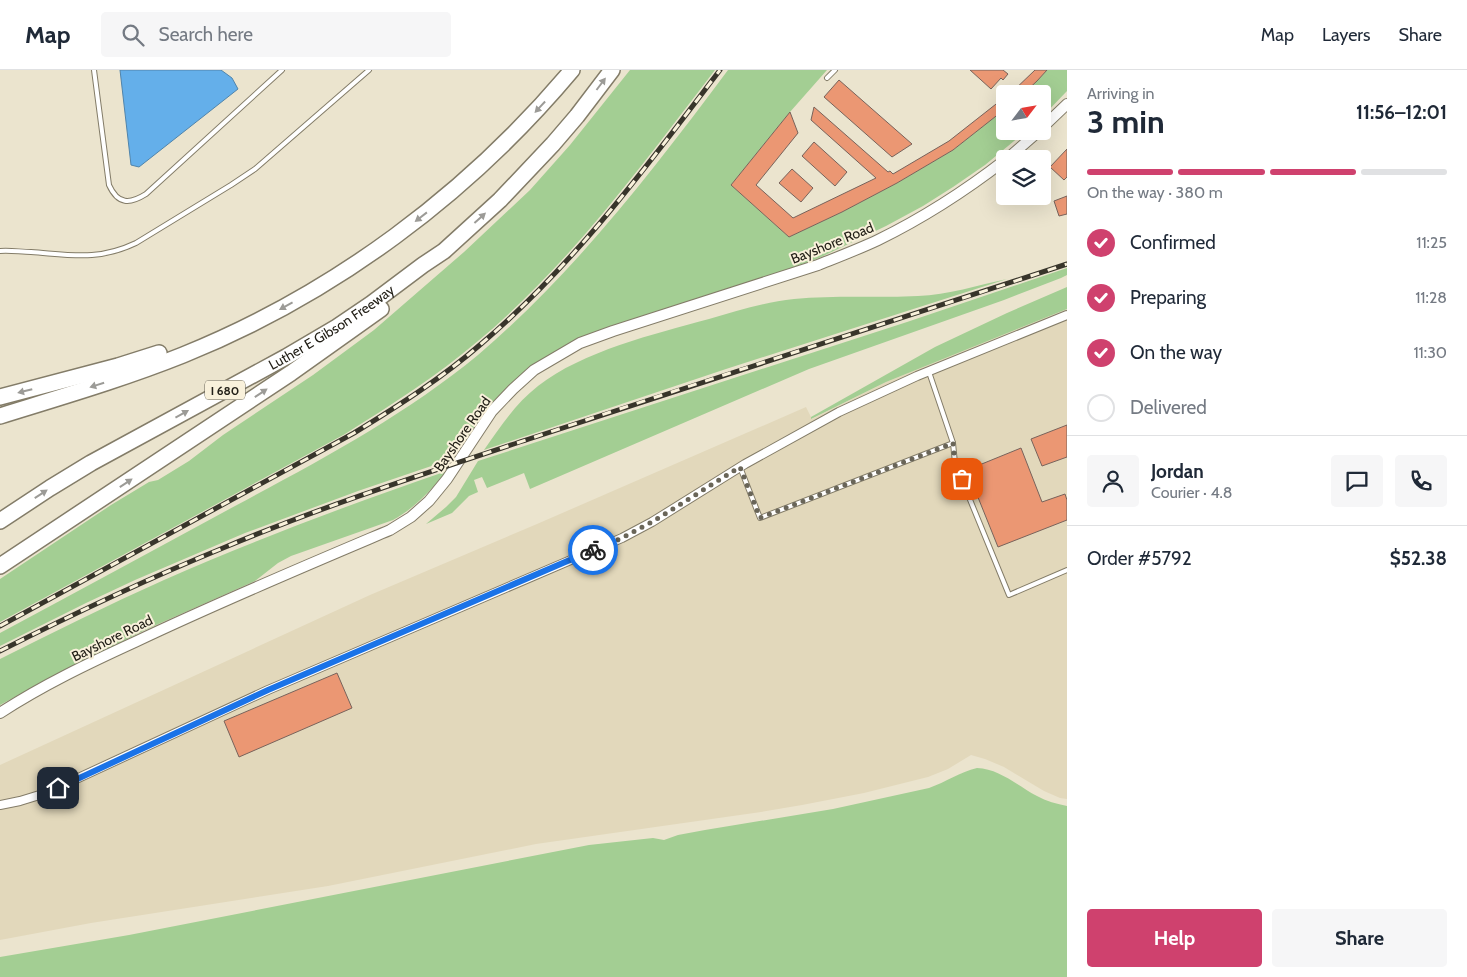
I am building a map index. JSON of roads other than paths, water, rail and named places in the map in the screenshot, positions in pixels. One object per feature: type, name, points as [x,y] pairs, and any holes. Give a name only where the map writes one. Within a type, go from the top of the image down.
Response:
[{"type":"highway","points":[[0,416],[174,358],[240,329],[339,275],[419,219],[459,186],[540,108],[572,70]]},
{"type":"highway","name":"Luther E Gibson Freeway","points":[[0,521],[91,464],[278,361],[337,327],[371,304],[444,250],[500,200],[553,144],[612,70]]},
{"type":"highway","points":[[0,566],[284,378],[364,322],[428,271],[444,250]]},
{"type":"highway","points":[[0,397],[118,366],[240,329]]},
{"type":"street","points":[[1051,119],[1067,104]]},
{"type":"street","name":"Bayshore Road","points":[[1017,150],[1029,140]]},
{"type":"street","name":"Bayshore Road","points":[[0,713],[46,686],[117,650],[390,530],[411,517],[429,501],[447,479],[492,411],[534,370],[580,343],[818,265],[848,253],[933,210],[996,167]]},
{"type":"street","points":[[0,805],[46,793],[268,690],[622,538],[652,522],[740,467],[839,412],[928,371],[1067,315]]},
{"type":"lane","points":[[94,70],[109,185],[113,194],[119,200],[128,202],[146,194],[282,70]]},
{"type":"lane","points":[[0,251],[92,256],[108,254],[136,243],[255,169],[368,70]]},
{"type":"lane","points":[[828,78],[835,70]]},
{"type":"lane","points":[[928,371],[953,443],[955,463],[1009,595],[1067,570]]},
{"type":"lane","points":[[740,467],[760,518],[953,443]]},
{"type":"water","points":[[120,70],[221,70],[232,78],[238,89],[139,167],[131,165]]},
{"type":"railway","points":[[0,626],[354,433],[403,402],[451,368],[515,313],[578,248],[637,178],[720,70]]},
{"type":"railway","points":[[0,651],[166,572],[337,504],[413,477],[1067,264]]}]
